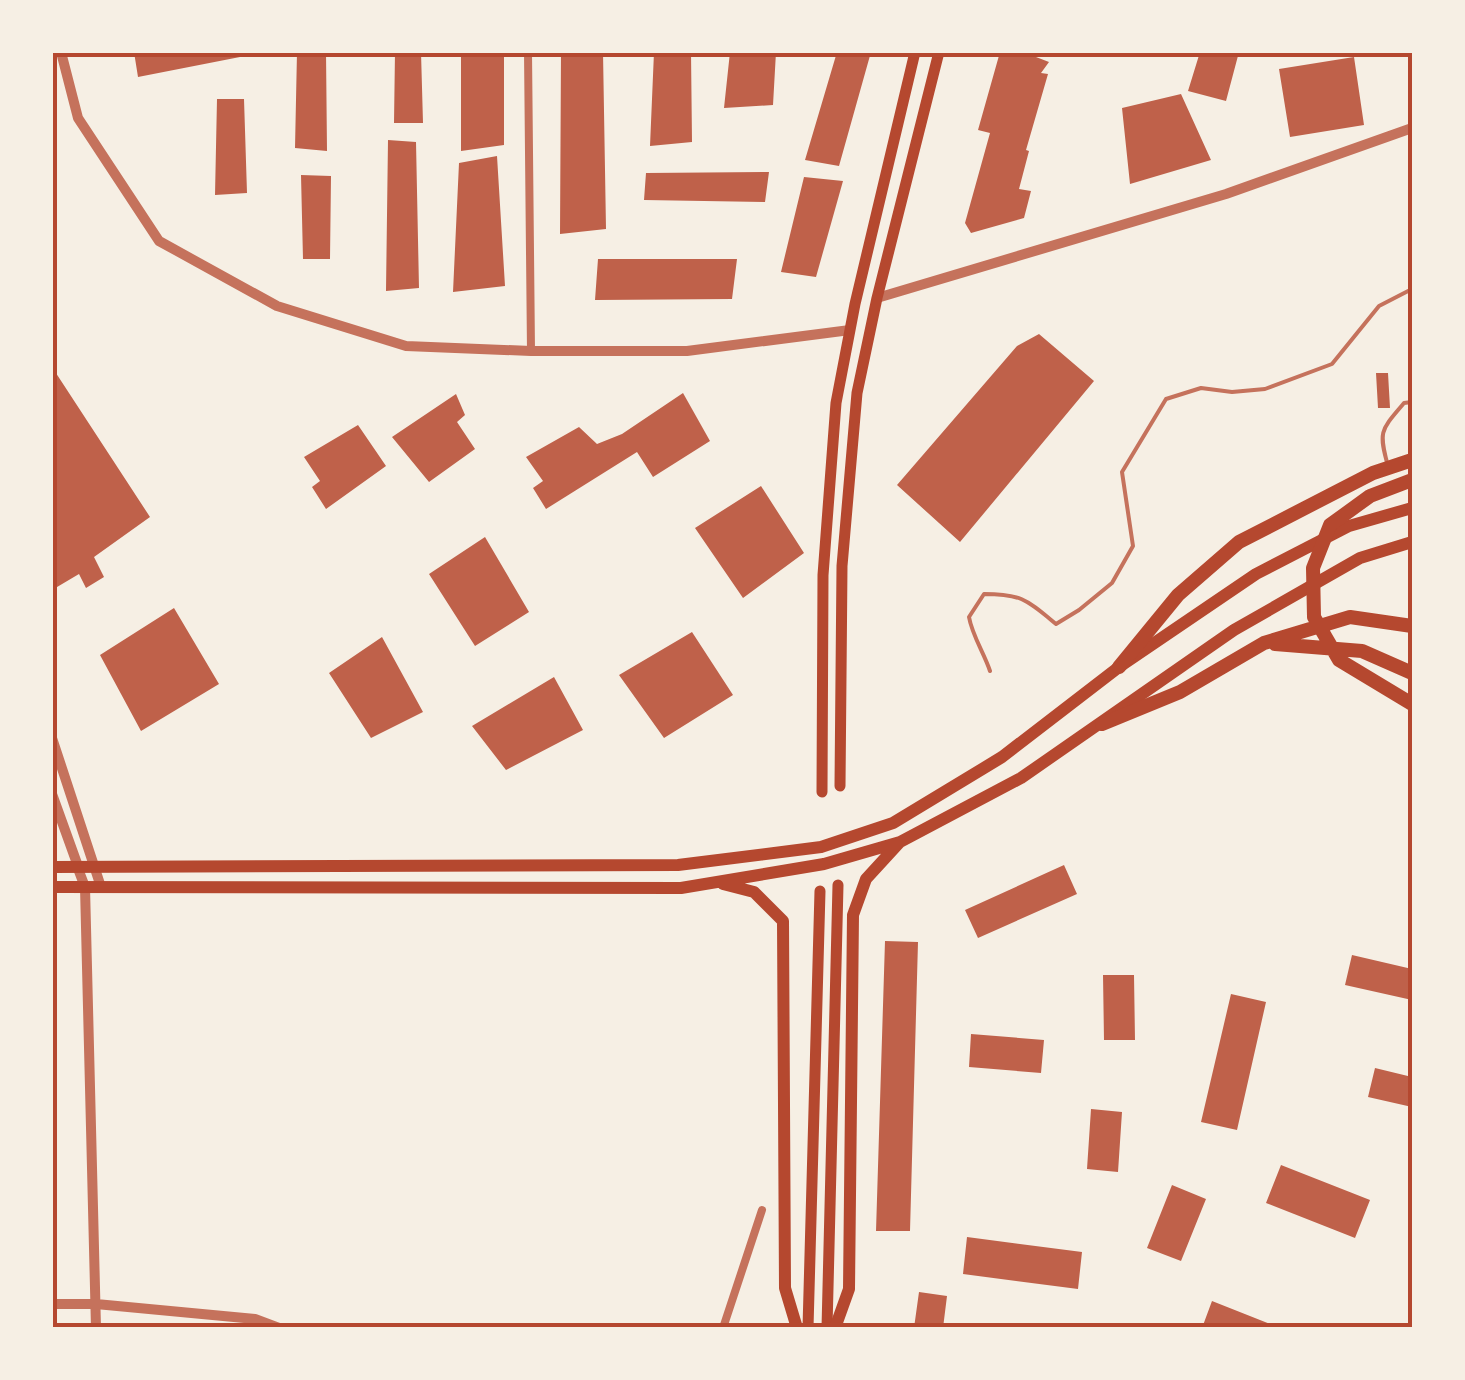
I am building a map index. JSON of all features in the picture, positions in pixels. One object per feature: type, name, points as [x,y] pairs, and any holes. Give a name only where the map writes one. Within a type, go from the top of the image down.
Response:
[{"type":"highway","points":[[1119,667],[1178,594],[1238,542],[1412,460]]},
{"type":"highway","points":[[1412,480],[1370,496],[1330,526],[1313,568],[1314,617],[1339,660],[1412,704]]},
{"type":"highway","points":[[1102,724],[1180,692],[1264,643],[1350,617],[1412,626]]},
{"type":"highway","points":[[1264,643],[1362,651],[1412,673]]},
{"type":"main road","points":[[822,792],[822,574],[836,403],[915,52]]},
{"type":"main road","points":[[840,786],[842,566],[857,392],[940,52]]},
{"type":"main road","points":[[52,866],[678,865],[821,847],[893,823],[1002,757],[1119,667],[1256,574],[1349,526],[1412,508]]},
{"type":"main road","points":[[52,887],[681,888],[824,864],[900,842],[1022,778],[1234,630],[1360,558],[1412,542]]},
{"type":"main road","points":[[835,1328],[849,1290],[853,915],[866,879],[900,842]]},
{"type":"main road","points":[[716,882],[754,892],[783,922],[785,1288],[797,1328]]},
{"type":"main road","points":[[827,1328],[838,885]]},
{"type":"main road","points":[[808,1328],[820,891]]},
{"type":"street","points":[[61,52],[78,118],[159,241],[277,306],[406,346],[687,350],[850,330]]},
{"type":"street","points":[[528,52],[531,350]]},
{"type":"street","points":[[877,298],[1226,194],[1412,128]]},
{"type":"street","points":[[52,738],[101,887]]},
{"type":"street","points":[[52,794],[84,887],[96,1328]]},
{"type":"street","points":[[77,866],[101,887]]},
{"type":"street","points":[[723,1328],[762,1210]]},
{"type":"street","points":[[52,1304],[96,1304],[255,1319],[279,1328]]},
{"type":"lane","points":[[990,672],[969,617],[984,594],[1025,598],[1056,624],[1112,584],[1134,546],[1122,472],[1166,400],[1200,388],[1232,392],[1265,389],[1332,364],[1379,306],[1412,289]]},
{"type":"lane","points":[[1388,468],[1381,440],[1385,426],[1404,403],[1412,402]]},
{"type":"building","points":[[134,52],[239,52],[240,57],[138,77]]},
{"type":"building","points":[[297,52],[326,52],[327,151],[295,148]]},
{"type":"building","points":[[395,52],[421,52],[423,123],[394,123]]},
{"type":"building","points":[[461,52],[504,52],[504,145],[461,151]]},
{"type":"building","points":[[561,52],[603,52],[606,229],[560,234]]},
{"type":"building","points":[[654,52],[691,52],[692,142],[650,146]]},
{"type":"building","points":[[730,52],[776,52],[773,105],[724,108]]},
{"type":"building","points":[[837,52],[871,52],[839,166],[805,160]]},
{"type":"building","points":[[1000,52],[1023,52],[1049,62],[1041,73],[1048,74],[1019,189],[1031,191],[1024,218],[971,233],[965,223],[990,133],[978,130]]},
{"type":"building","points":[[1200,52],[1239,52],[1226,101],[1188,91]]},
{"type":"building","points":[[1354,57],[1364,125],[1290,137],[1279,69]]},
{"type":"building","points":[[1181,94],[1211,160],[1130,184],[1122,108]]},
{"type":"building","points":[[217,99],[244,99],[247,193],[215,195]]},
{"type":"building","points":[[388,140],[416,142],[419,288],[386,291]]},
{"type":"building","points":[[497,156],[505,286],[453,292],[459,163]]},
{"type":"building","points":[[769,172],[765,202],[644,200],[646,173]]},
{"type":"building","points":[[301,175],[331,176],[330,259],[303,259]]},
{"type":"building","points":[[804,177],[843,181],[816,277],[781,272]]},
{"type":"building","points":[[598,259],[737,259],[732,299],[595,300]]},
{"type":"building","points":[[1039,334],[1094,381],[960,542],[897,485],[1017,346]]},
{"type":"building","points":[[52,367],[150,517],[94,557],[104,577],[86,588],[79,574],[52,590]]},
{"type":"building","points":[[1376,373],[1388,373],[1390,408],[1378,408]]},
{"type":"building","points":[[683,393],[710,441],[653,477],[637,452],[546,509],[533,488],[543,481],[526,457],[579,427],[597,444],[622,434]]},
{"type":"building","points":[[456,394],[465,415],[457,422],[475,449],[429,482],[392,437]]},
{"type":"building","points":[[358,425],[386,466],[326,509],[312,487],[320,481],[304,457]]},
{"type":"building","points":[[761,486],[804,553],[743,598],[695,528]]},
{"type":"building","points":[[485,537],[529,612],[475,646],[429,574]]},
{"type":"building","points":[[174,608],[219,684],[141,731],[100,655]]},
{"type":"building","points":[[692,632],[733,695],[664,738],[619,675]]},
{"type":"building","points":[[382,637],[423,712],[371,738],[329,673]]},
{"type":"building","points":[[554,677],[583,730],[506,770],[472,726]]},
{"type":"building","points":[[1064,865],[1077,894],[978,938],[965,910]]},
{"type":"building","points":[[885,941],[918,942],[910,1231],[876,1231]]},
{"type":"building","points":[[1352,955],[1412,969],[1412,1000],[1345,985]]},
{"type":"building","points":[[1103,975],[1134,975],[1135,1040],[1104,1040]]},
{"type":"building","points":[[1231,994],[1266,1002],[1237,1130],[1201,1122]]},
{"type":"building","points":[[971,1034],[1044,1040],[1041,1073],[969,1067]]},
{"type":"building","points":[[1375,1068],[1412,1077],[1412,1107],[1368,1097]]},
{"type":"building","points":[[1091,1109],[1122,1112],[1118,1172],[1087,1169]]},
{"type":"building","points":[[1281,1165],[1370,1200],[1355,1238],[1266,1203]]},
{"type":"building","points":[[1172,1185],[1206,1199],[1181,1261],[1147,1248]]},
{"type":"building","points":[[967,1237],[1082,1252],[1078,1289],[963,1274]]},
{"type":"building","points":[[919,1292],[947,1296],[943,1328],[914,1328]]},
{"type":"building","points":[[1212,1301],[1278,1327],[1278,1328],[1202,1328]]}]
